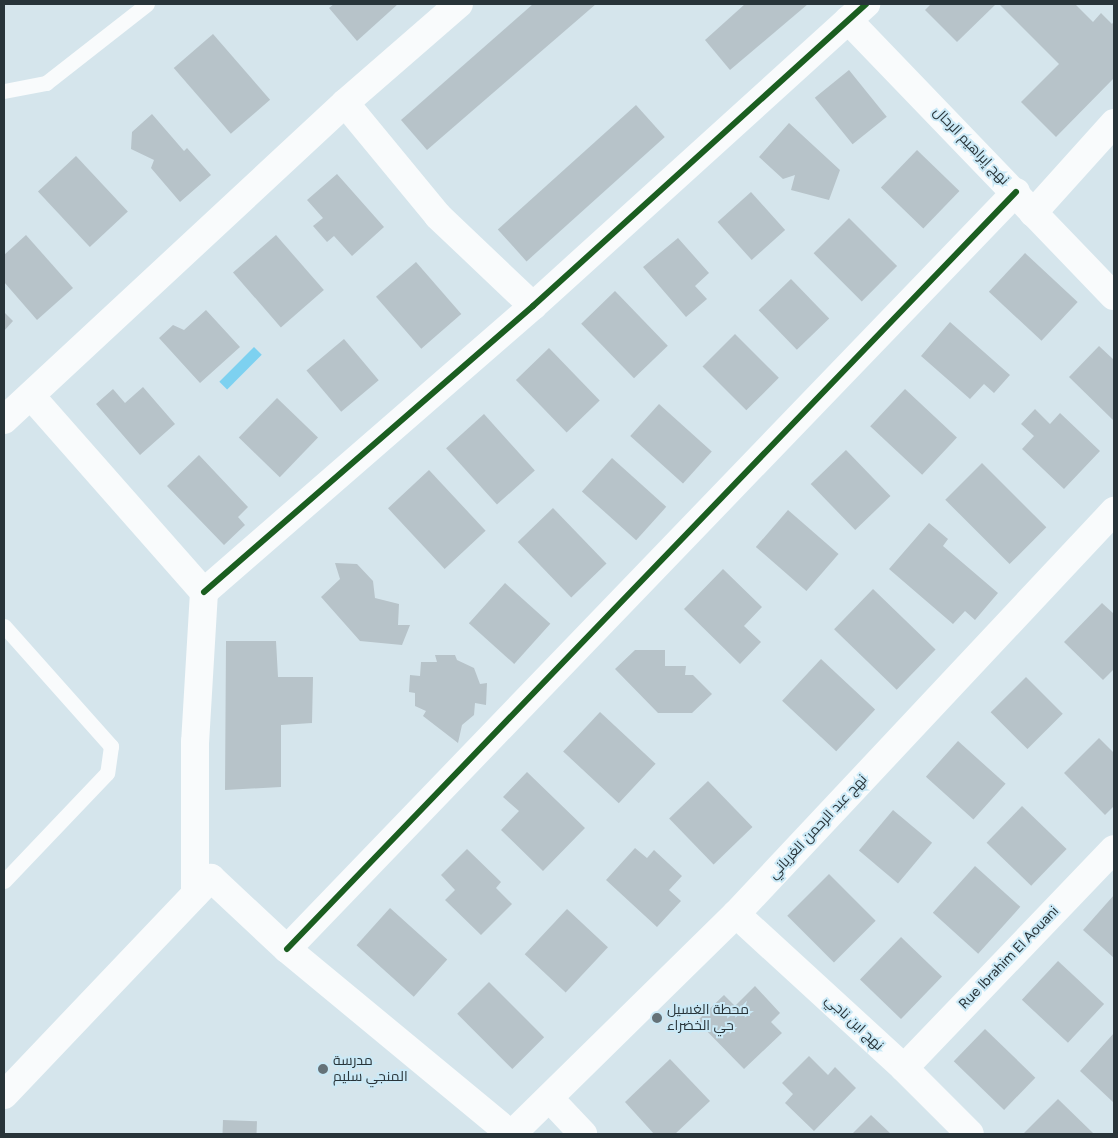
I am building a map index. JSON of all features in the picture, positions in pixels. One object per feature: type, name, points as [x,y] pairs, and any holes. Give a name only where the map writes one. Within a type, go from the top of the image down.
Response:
[{"type":"street","points":[[4,420],[345,103],[459,4]]},
{"type":"street","points":[[204,592],[533,306],[857,12]]},
{"type":"street","name":"نهج إبراهيم الرحال","points":[[857,12],[1033,213],[1114,296]]},
{"type":"street","points":[[345,103],[438,216],[533,306]]},
{"type":"street","points":[[1033,213],[1114,123]]},
{"type":"street","points":[[287,949],[1016,192]]},
{"type":"street","points":[[31,396],[204,592],[195,742],[195,894]]},
{"type":"street","name":"نهج عبد الرحمن الغرياني","points":[[512,1134],[550,1100],[736,914],[1114,511]]},
{"type":"street","name":"Rue Ibrahim El Aouani","points":[[904,1068],[1114,849]]},
{"type":"street","points":[[4,1094],[211,878],[287,949],[512,1134]]},
{"type":"street","name":"نهج ابن ناجي","points":[[736,914],[904,1068],[970,1134]]},
{"type":"street","points":[[550,1100],[583,1134]]},
{"type":"lane","points":[[4,92],[46,83],[147,4]]},
{"type":"lane","points":[[4,626],[111,746],[107,773],[4,882]]},
{"type":"water","points":[[254,347],[262,355],[227,389],[219,382]]},
{"type":"building","points":[[334,4],[398,4],[357,41],[329,8]]},
{"type":"building","points":[[533,4],[596,4],[427,150],[401,120]]},
{"type":"building","points":[[745,4],[808,4],[730,70],[705,40]]},
{"type":"building","points":[[931,4],[996,4],[957,42],[925,10]]},
{"type":"building","points":[[999,4],[1075,4],[1093,22],[1101,13],[1112,24],[1114,21],[1114,78],[1056,137],[1021,102],[1059,64]]},
{"type":"building","points":[[213,34],[270,100],[231,134],[174,68]]},
{"type":"building","points":[[849,70],[887,117],[853,144],[815,98]]},
{"type":"building","points":[[636,105],[665,137],[527,261],[498,229]]},
{"type":"building","points":[[152,114],[184,151],[187,148],[211,175],[180,202],[151,168],[154,160],[131,149],[132,132]]},
{"type":"building","points":[[789,123],[840,170],[829,200],[791,190],[795,175],[783,179],[759,157]]},
{"type":"building","points":[[917,150],[959,191],[923,228],[881,187]]},
{"type":"building","points":[[76,156],[128,212],[90,247],[38,191]]},
{"type":"building","points":[[337,174],[384,227],[352,256],[334,236],[327,242],[313,226],[323,218],[307,200]]},
{"type":"building","points":[[751,192],[785,230],[752,260],[718,222]]},
{"type":"building","points":[[849,218],[897,266],[862,301],[814,253]]},
{"type":"building","points":[[26,235],[73,288],[37,320],[4,282],[4,255]]},
{"type":"building","points":[[276,235],[324,290],[281,327],[233,272]]},
{"type":"building","points":[[678,238],[709,273],[695,286],[707,299],[686,317],[643,267]]},
{"type":"building","points":[[1025,253],[1078,302],[1042,341],[989,292]]},
{"type":"building","points":[[416,262],[461,314],[421,349],[376,297]]},
{"type":"building","points":[[791,279],[829,319],[797,350],[759,310]]},
{"type":"building","points":[[615,291],[668,346],[634,378],[581,324]]},
{"type":"building","points":[[206,310],[240,347],[200,383],[159,338],[173,325],[184,330]]},
{"type":"building","points":[[4,312],[13,321],[4,331]]},
{"type":"building","points":[[950,322],[1010,375],[994,393],[984,384],[970,399],[921,356]]},
{"type":"building","points":[[735,334],[779,378],[746,410],[702,367]]},
{"type":"building","points":[[344,339],[379,380],[341,412],[306,370]]},
{"type":"building","points":[[1099,346],[1114,360],[1114,421],[1069,377]]},
{"type":"building","points":[[549,348],[600,401],[567,432],[516,380]]},
{"type":"building","points":[[143,387],[175,424],[140,455],[96,404],[113,389],[125,403]]},
{"type":"building","points":[[905,389],[957,437],[922,475],[870,426]]},
{"type":"building","points":[[277,398],[318,438],[280,477],[239,438]]},
{"type":"building","points":[[659,404],[712,452],[683,483],[630,436]]},
{"type":"building","points":[[1035,409],[1050,424],[1060,413],[1100,451],[1064,489],[1022,449],[1034,436],[1021,424]]},
{"type":"building","points":[[484,414],[535,470],[497,505],[446,448]]},
{"type":"building","points":[[846,450],[890,496],[855,530],[811,484]]},
{"type":"building","points":[[199,455],[248,507],[238,517],[245,525],[224,545],[167,486]]},
{"type":"building","points":[[612,458],[666,507],[636,540],[582,491]]},
{"type":"building","points":[[982,463],[1046,527],[1010,564],[945,500]]},
{"type":"building","points":[[429,470],[486,531],[445,569],[388,508]]},
{"type":"building","points":[[553,508],[606,563],[571,597],[518,542]]},
{"type":"building","points":[[788,510],[839,554],[806,591],[756,547]]},
{"type":"building","points":[[929,523],[948,539],[943,546],[998,593],[975,620],[965,611],[953,624],[889,569]]},
{"type":"building","points":[[335,563],[357,564],[373,581],[375,598],[399,604],[398,625],[410,625],[402,645],[360,641],[321,597],[340,579]]},
{"type":"building","points":[[723,569],[762,607],[744,626],[761,642],[740,664],[684,609]]},
{"type":"building","points":[[505,583],[550,624],[514,664],[469,623]]},
{"type":"building","points":[[873,589],[936,649],[897,690],[834,629]]},
{"type":"building","points":[[1102,603],[1114,614],[1114,669],[1103,680],[1064,642]]},
{"type":"building","points":[[226,641],[276,641],[278,677],[313,677],[312,723],[281,725],[281,787],[225,790]]},
{"type":"building","points":[[635,650],[665,650],[665,666],[686,666],[685,675],[693,675],[712,694],[692,713],[658,713],[615,669]]},
{"type":"building","points":[[435,655],[455,655],[457,660],[474,668],[480,684],[487,683],[486,705],[475,703],[474,715],[462,725],[458,743],[423,716],[426,711],[415,706],[415,693],[409,692],[410,675],[420,676],[421,662],[437,662]]},
{"type":"building","points":[[821,659],[875,709],[836,751],[782,701]]},
{"type":"building","points":[[1026,677],[1063,714],[1027,749],[991,712]]},
{"type":"building","points":[[600,712],[656,764],[619,803],[563,751]]},
{"type":"building","points":[[1099,738],[1114,753],[1114,806],[1105,815],[1064,773]]},
{"type":"building","points":[[958,741],[1006,784],[973,819],[926,777]]},
{"type":"building","points":[[527,772],[585,828],[543,871],[501,830],[519,811],[503,797]]},
{"type":"building","points":[[708,781],[752,827],[714,865],[669,819]]},
{"type":"building","points":[[1022,806],[1067,849],[1031,886],[987,843]]},
{"type":"building","points":[[893,810],[932,843],[898,883],[859,851]]},
{"type":"building","points":[[635,848],[647,858],[654,850],[682,876],[669,890],[681,901],[657,927],[606,880]]},
{"type":"building","points":[[467,849],[501,882],[496,888],[512,904],[481,935],[445,900],[455,890],[441,875]]},
{"type":"building","points":[[975,866],[1020,907],[978,954],[933,913]]},
{"type":"building","points":[[829,874],[876,921],[834,962],[787,916]]},
{"type":"building","points":[[1114,895],[1114,958],[1083,930]]},
{"type":"building","points":[[390,908],[447,960],[414,997],[357,945]]},
{"type":"building","points":[[567,909],[608,947],[566,993],[525,954]]},
{"type":"building","points":[[901,937],[942,977],[901,1019],[860,979]]},
{"type":"building","points":[[1058,961],[1104,1004],[1068,1043],[1022,1000]]},
{"type":"building","points":[[489,982],[544,1037],[512,1069],[457,1014]]},
{"type":"building","points":[[755,986],[780,1013],[771,1022],[782,1033],[744,1069],[697,1021],[724,995],[735,1006]]},
{"type":"building","points":[[985,1029],[1035,1078],[1004,1110],[954,1061]]},
{"type":"building","points":[[1114,1033],[1114,1103],[1080,1071]]},
{"type":"building","points":[[809,1056],[828,1075],[835,1067],[856,1088],[814,1131],[785,1103],[793,1094],[782,1083]]},
{"type":"building","points":[[670,1059],[710,1101],[675,1134],[654,1134],[625,1102]]},
{"type":"building","points":[[1058,1099],[1094,1134],[1023,1134]]},
{"type":"building","points":[[871,1115],[891,1134],[852,1134]]},
{"type":"building","points":[[223,1120],[257,1121],[257,1134],[223,1134]]},
{"type":"cycle path","points":[[204,592],[533,306],[866,4]]},
{"type":"cycle path","points":[[287,949],[1016,192]]},
{"type":"place","name":"محطة الغسيل حي الخضراء","points":[[657,1018]]},
{"type":"place","name":"مدرسة المنجي سليم","points":[[323,1069]]}]
